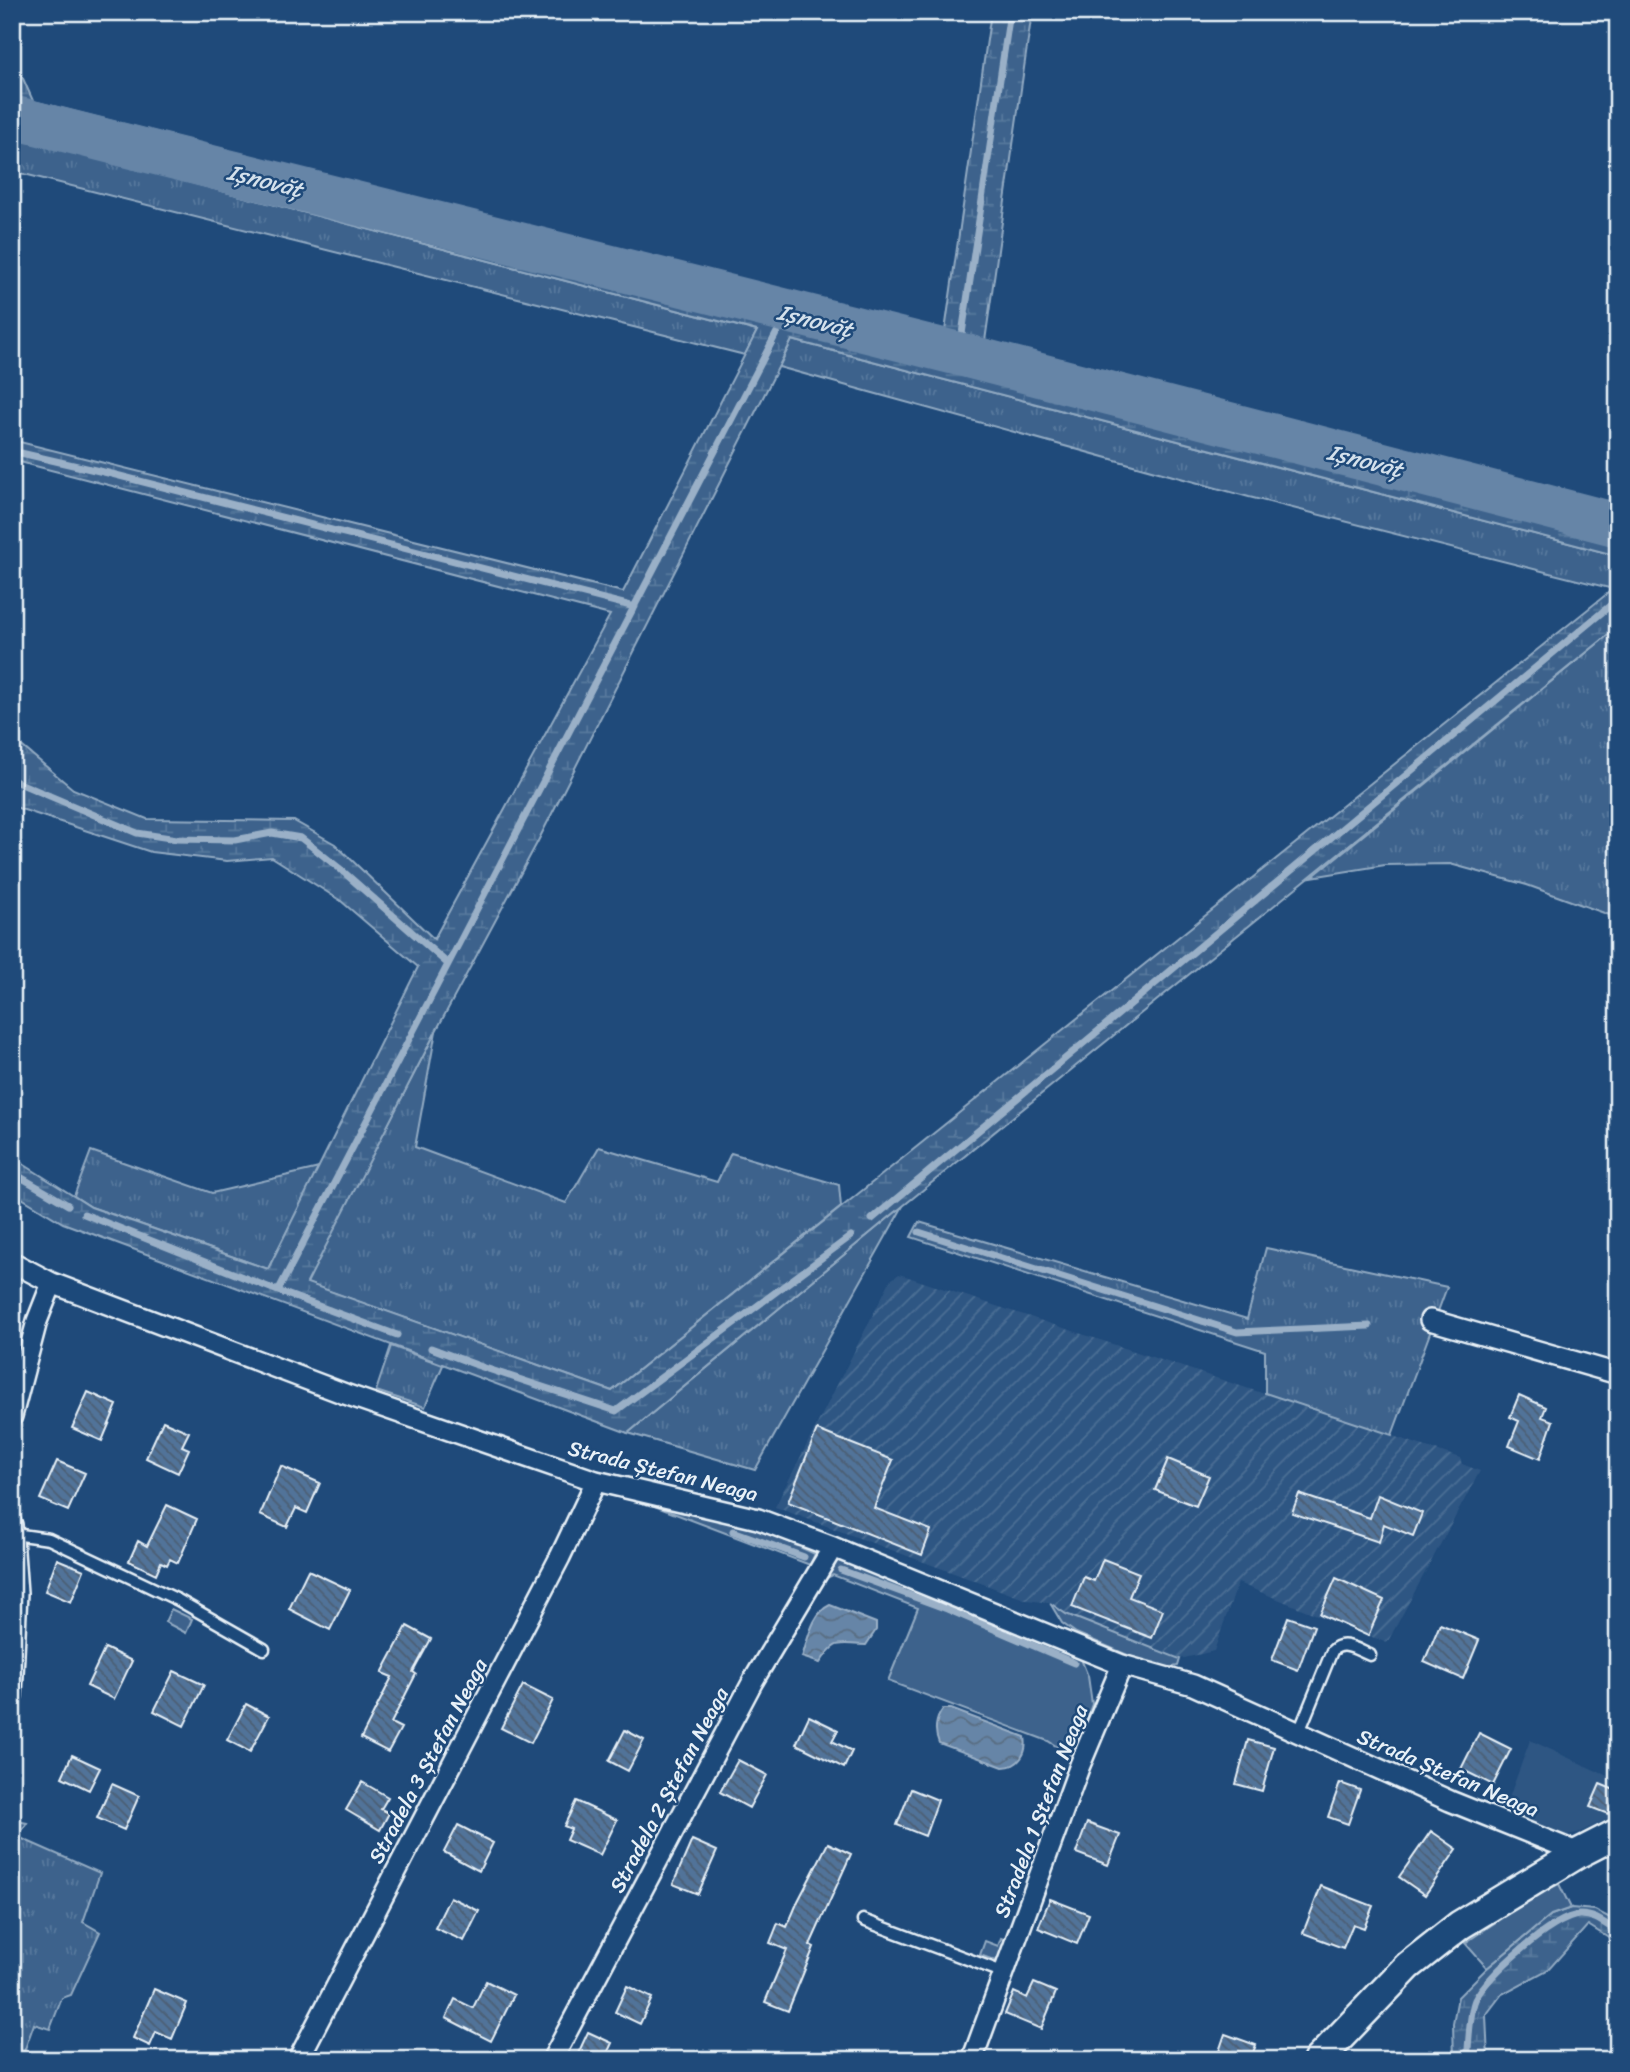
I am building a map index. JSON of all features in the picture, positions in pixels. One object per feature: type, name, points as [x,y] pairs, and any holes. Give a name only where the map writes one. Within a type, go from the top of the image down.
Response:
[{"type":"street","name":"Strada Ștefan Neaga","points":[[12,1262],[52,1283],[345,1394],[596,1481],[758,1518],[833,1546],[1122,1665],[1193,1685],[1450,1801],[1579,1853]]},
{"type":"street","points":[[12,1416],[37,1321],[52,1283]]},
{"type":"street","points":[[1430,1320],[1618,1374]]},
{"type":"street","name":"Stradela 3 Ștefan Neaga","points":[[298,2060],[547,1582],[596,1481]]},
{"type":"street","points":[[12,1695],[17,1593],[13,1530]]},
{"type":"street","name":"Stradela 2 Ștefan Neaga","points":[[552,2060],[753,1681],[833,1546]]},
{"type":"street","name":"Stradela 1 Ștefan Neaga","points":[[972,2060],[1080,1765],[1122,1665]]},
{"type":"street","points":[[1318,2060],[1416,1959],[1460,1925],[1579,1853],[1618,1833]]},
{"type":"lane","points":[[13,1530],[50,1539],[177,1600],[264,1649]]},
{"type":"lane","points":[[1299,1732],[1332,1651],[1338,1645],[1344,1644],[1370,1655]]},
{"type":"lane","points":[[863,1920],[1005,1973]]},
{"type":"shaded area","points":[[899,1274],[1460,1458],[1462,1464],[1480,1471],[1387,1643],[1238,1583],[1214,1651],[1180,1659],[1066,1614],[1050,1603],[1027,1600],[775,1507],[890,1281]]},
{"type":"shaded area","points":[[1530,1740],[1614,1779],[1618,1783],[1618,1814],[1578,1833],[1566,1835],[1522,1822],[1505,1809]]},
{"type":"green space","points":[[991,12],[1032,12],[985,341],[1618,511],[1618,556],[792,340],[537,843],[436,1031],[307,1283],[612,1391],[1618,585],[1618,627],[903,1206],[628,1433],[63,1223],[12,1192],[12,1157],[91,1207],[268,1269],[418,967],[341,901],[272,857],[227,861],[151,852],[12,806],[12,738],[73,789],[147,819],[294,821],[335,844],[434,939],[610,615],[12,460],[12,440],[623,592],[757,331],[12,136],[12,54],[33,101],[945,331]]},
{"type":"green space","points":[[12,136],[757,331],[745,355],[12,171]]},
{"type":"green space","points":[[792,340],[1618,556],[1618,585],[1613,589],[1249,497],[779,367]]},
{"type":"green space","points":[[1618,627],[1618,918],[1527,885],[1450,864],[1385,865],[1312,877]]},
{"type":"green space","points":[[436,1031],[415,1147],[566,1203],[599,1147],[717,1182],[731,1153],[839,1185],[841,1207],[612,1391],[306,1283]]},
{"type":"green space","points":[[91,1151],[212,1193],[319,1168],[268,1269],[91,1207],[74,1196]]},
{"type":"green space","points":[[903,1206],[755,1470],[628,1433]]},
{"type":"green space","points":[[919,1222],[1247,1319],[1266,1248],[1447,1287],[1392,1435],[1265,1393],[1265,1351],[911,1237]]},
{"type":"green space","points":[[391,1346],[443,1365],[425,1407],[376,1391]]},
{"type":"green space","points":[[636,1499],[749,1524],[815,1554],[810,1565]]},
{"type":"green space","points":[[838,1561],[905,1585],[1081,1659],[1088,1676],[1092,1704],[1073,1757],[1048,1741],[888,1681],[918,1608],[833,1575],[822,1580]]},
{"type":"green space","points":[[1050,1603],[1066,1614],[1180,1659],[1178,1666],[1167,1668],[1137,1659],[1076,1633],[1062,1623]]},
{"type":"green space","points":[[171,1609],[192,1619],[186,1633],[165,1622]]},
{"type":"green space","points":[[12,1820],[27,1823],[18,1837],[100,1873],[83,1922],[100,1932],[71,1995],[62,1998],[50,2029],[34,2024],[21,2060],[12,2060]]},
{"type":"green space","points":[[1559,1884],[1571,1908],[1551,1915],[1487,1968],[1465,1943],[1537,1894]]},
{"type":"green space","points":[[1571,1908],[1595,1910],[1618,1922],[1618,1944],[1588,1925],[1549,1969],[1502,1994],[1486,2015],[1488,2060],[1454,2060],[1453,2023],[1458,1997],[1487,1968],[1551,1915]]},
{"type":"green space","points":[[1001,1938],[1007,1940],[999,1962],[980,1955],[985,1941],[998,1946]]},
{"type":"water","points":[[830,1605],[876,1623],[876,1630],[866,1645],[839,1644],[831,1649],[820,1663],[802,1657],[815,1620]]},
{"type":"water","points":[[943,1709],[951,1709],[1025,1737],[1024,1754],[1014,1765],[1003,1767],[939,1743],[936,1726]]},
{"type":"building","points":[[88,1392],[117,1405],[102,1441],[72,1428]]},
{"type":"building","points":[[1519,1395],[1546,1407],[1542,1417],[1553,1421],[1540,1459],[1509,1446],[1519,1421],[1510,1417]]},
{"type":"building","points":[[163,1421],[189,1432],[182,1446],[189,1449],[178,1473],[146,1458]]},
{"type":"building","points":[[817,1430],[893,1460],[874,1508],[931,1530],[922,1555],[788,1502]]},
{"type":"building","points":[[1168,1459],[1209,1476],[1196,1506],[1155,1490]]},
{"type":"building","points":[[57,1461],[85,1473],[68,1511],[40,1499]]},
{"type":"building","points":[[281,1466],[320,1483],[307,1513],[296,1508],[287,1527],[260,1515]]},
{"type":"building","points":[[1299,1494],[1370,1518],[1378,1495],[1422,1513],[1413,1536],[1384,1524],[1379,1542],[1292,1513]]},
{"type":"building","points":[[167,1505],[197,1519],[178,1563],[170,1559],[167,1565],[161,1562],[156,1574],[129,1561],[138,1541],[147,1546]]},
{"type":"building","points":[[57,1559],[84,1570],[71,1602],[45,1591]]},
{"type":"building","points":[[1103,1559],[1139,1573],[1129,1597],[1163,1610],[1152,1638],[1072,1607],[1084,1577],[1094,1581]]},
{"type":"building","points":[[308,1570],[350,1590],[330,1630],[289,1609]]},
{"type":"building","points":[[1336,1578],[1384,1600],[1368,1636],[1320,1614]]},
{"type":"building","points":[[1288,1617],[1314,1626],[1298,1670],[1272,1660]]},
{"type":"building","points":[[1440,1624],[1479,1640],[1463,1679],[1424,1662]]},
{"type":"building","points":[[407,1626],[431,1639],[391,1723],[401,1728],[388,1752],[361,1738],[392,1677],[382,1673]]},
{"type":"building","points":[[105,1648],[132,1661],[114,1699],[87,1686]]},
{"type":"building","points":[[174,1671],[204,1685],[184,1726],[154,1711]]},
{"type":"building","points":[[523,1685],[553,1700],[531,1743],[501,1728]]},
{"type":"building","points":[[246,1704],[269,1716],[250,1752],[227,1740]]},
{"type":"building","points":[[809,1716],[838,1730],[832,1741],[852,1751],[844,1768],[796,1744]]},
{"type":"building","points":[[625,1730],[644,1740],[628,1771],[609,1761]]},
{"type":"building","points":[[1479,1733],[1511,1749],[1493,1785],[1461,1769]]},
{"type":"building","points":[[1248,1740],[1274,1747],[1262,1791],[1236,1784]]},
{"type":"building","points":[[72,1755],[100,1768],[89,1790],[62,1777]]},
{"type":"building","points":[[738,1760],[767,1775],[749,1808],[720,1792]]},
{"type":"building","points":[[362,1782],[388,1797],[381,1809],[389,1813],[380,1830],[346,1810]]},
{"type":"building","points":[[1340,1783],[1360,1790],[1348,1824],[1328,1817]]},
{"type":"building","points":[[112,1784],[139,1796],[124,1830],[97,1818]]},
{"type":"building","points":[[1600,1784],[1617,1791],[1608,1814],[1590,1807]]},
{"type":"building","points":[[911,1789],[938,1800],[925,1836],[897,1825]]},
{"type":"building","points":[[576,1801],[617,1820],[600,1855],[566,1840],[571,1829],[564,1826]]},
{"type":"building","points":[[1087,1823],[1120,1835],[1108,1865],[1076,1853]]},
{"type":"building","points":[[458,1825],[493,1843],[479,1871],[444,1852]]},
{"type":"building","points":[[1431,1831],[1457,1849],[1425,1895],[1399,1877]]},
{"type":"building","points":[[692,1840],[717,1851],[698,1894],[673,1884]]},
{"type":"building","points":[[828,1843],[851,1854],[810,1945],[814,1947],[788,2011],[765,2002],[787,1950],[770,1943],[778,1923],[787,1927]]},
{"type":"building","points":[[1321,1886],[1373,1906],[1364,1928],[1353,1924],[1343,1948],[1303,1933]]},
{"type":"building","points":[[450,1897],[479,1911],[464,1941],[435,1928]]},
{"type":"building","points":[[1050,1899],[1089,1914],[1077,1944],[1038,1928]]},
{"type":"building","points":[[486,1981],[514,1995],[491,2041],[446,2018],[455,1999],[473,2008]]},
{"type":"building","points":[[1034,1983],[1056,1992],[1041,2029],[1005,2014],[1014,1992],[1027,1998]]},
{"type":"building","points":[[627,1986],[652,1998],[640,2024],[615,2012]]},
{"type":"building","points":[[154,1989],[187,2003],[172,2039],[156,2032],[150,2046],[133,2038]]},
{"type":"building","points":[[588,2032],[612,2043],[604,2060],[575,2060]]},
{"type":"building","points":[[1225,2034],[1256,2045],[1250,2060],[1216,2060]]},
{"type":"waterway","points":[[959,354],[1010,12]]},
{"type":"waterway","name":"Ișnovăț","points":[[12,117],[959,354],[1618,525]]},
{"type":"waterway","points":[[84,1214],[278,1291],[788,311]]},
{"type":"waterway","points":[[12,451],[635,607]]},
{"type":"waterway","points":[[872,1219],[1618,599]]},
{"type":"waterway","points":[[12,780],[137,833],[177,839],[235,840],[272,833],[301,838],[448,964]]},
{"type":"waterway","points":[[12,1172],[68,1205]]},
{"type":"waterway","points":[[919,1232],[1237,1332],[1369,1326]]},
{"type":"waterway","points":[[431,1348],[616,1411],[851,1236]]},
{"type":"waterway","points":[[278,1291],[397,1335]]},
{"type":"waterway","points":[[733,1531],[804,1557]]},
{"type":"waterway","points":[[841,1570],[947,1609],[1074,1663]]},
{"type":"waterway","points":[[1467,2060],[1470,2021],[1475,2000],[1492,1977],[1521,1949],[1553,1926],[1579,1915],[1595,1918],[1618,1932]]}]
